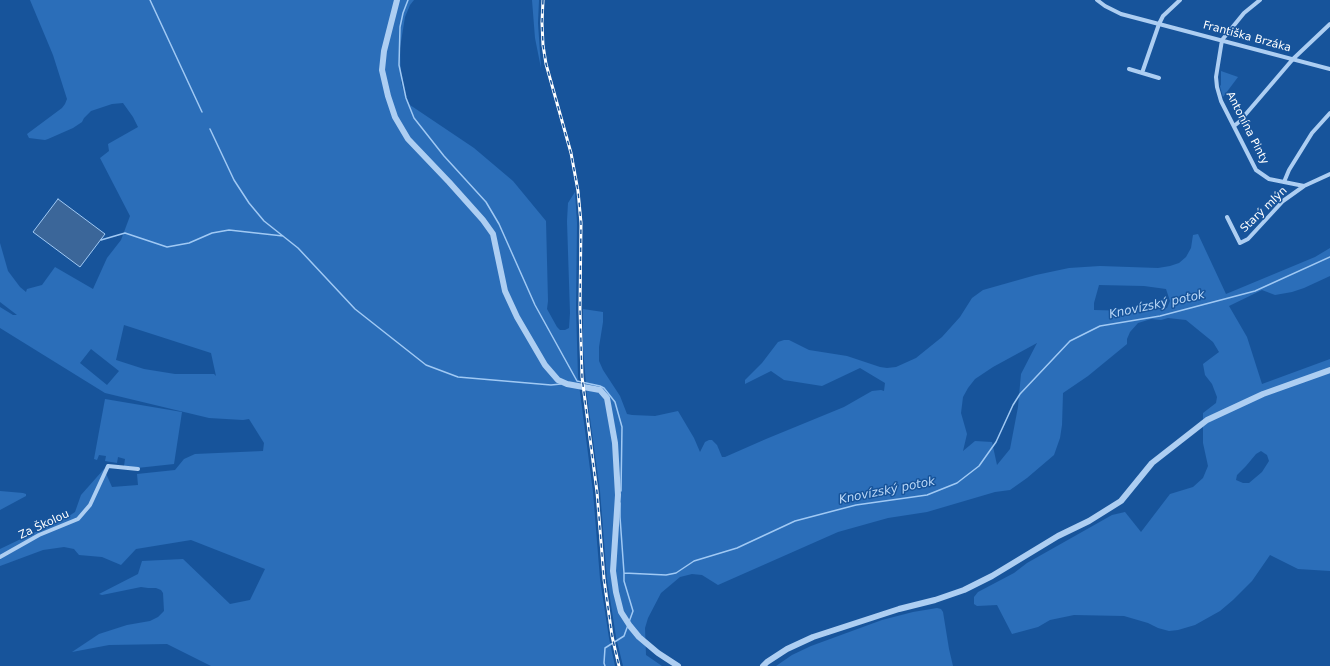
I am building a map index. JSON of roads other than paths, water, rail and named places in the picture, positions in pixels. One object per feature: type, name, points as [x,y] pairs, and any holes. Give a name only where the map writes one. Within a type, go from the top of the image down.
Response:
[{"type":"street","points":[[397,0],[384,51],[382,70],[395,117],[408,139],[450,182],[483,220],[493,234],[505,291],[517,317],[545,365],[558,380],[567,384],[600,390],[607,398],[615,443],[618,494],[613,571],[621,612],[639,637],[658,653],[678,666]]},
{"type":"street","name":"Františka Brzáka","points":[[1097,0],[1113,11],[1330,69]]},
{"type":"street","points":[[1142,74],[1163,16],[1180,0]]},
{"type":"street","points":[[1222,40],[1244,13],[1260,0]]},
{"type":"street","points":[[1234,126],[1293,58],[1330,24]]},
{"type":"street","name":"Antonína Pinty","points":[[1222,40],[1216,77],[1217,87],[1222,101],[1256,170],[1269,180],[1304,186]]},
{"type":"street","points":[[1128,70],[1160,78]]},
{"type":"street","points":[[1284,182],[1289,170],[1312,133],[1330,113]]},
{"type":"street","points":[[1304,186],[1330,174]]},
{"type":"street","name":"Starý mlýn","points":[[1227,217],[1240,243],[1248,239],[1283,201],[1304,186]]},
{"type":"street","points":[[763,666],[787,649],[813,638],[899,609],[935,600],[964,590],[992,576],[1058,536],[1089,521],[1121,501],[1152,463],[1207,420],[1263,394],[1330,370]]},
{"type":"street","name":"Za Školou","points":[[0,557],[40,535],[78,519],[90,505],[108,466],[138,470]]},
{"type":"waterway","points":[[150,0],[202,112]]},
{"type":"waterway","points":[[408,0],[400,27],[399,65],[406,98],[414,118],[444,156],[486,202],[499,224],[535,305],[577,381],[604,388],[615,402],[622,427],[621,491]]},
{"type":"waterway","points":[[210,129],[234,180],[249,203],[264,221],[298,248],[355,309],[426,365],[458,377],[551,385],[561,384]]},
{"type":"waterway","points":[[101,240],[125,233],[167,247],[189,243],[212,233],[229,230],[283,236]]},
{"type":"waterway","name":"Knovízský potok","points":[[629,622],[633,611],[624,581],[624,573],[666,575],[676,573],[694,561],[737,548],[795,521],[856,505],[927,495],[957,483],[979,466],[996,442],[1013,405],[1020,394],[1070,341],[1100,326],[1160,316],[1255,291],[1330,257]]},
{"type":"waterway","points":[[620,503],[624,573]]},
{"type":"waterway","name":"Knovízský potok","points":[[605,666],[605,648],[624,636],[628,625]]},
{"type":"railway","points":[[543,0],[543,45],[546,64],[571,153],[578,191],[581,223],[580,309],[582,377],[597,492],[604,579],[612,636],[619,666]]}]
